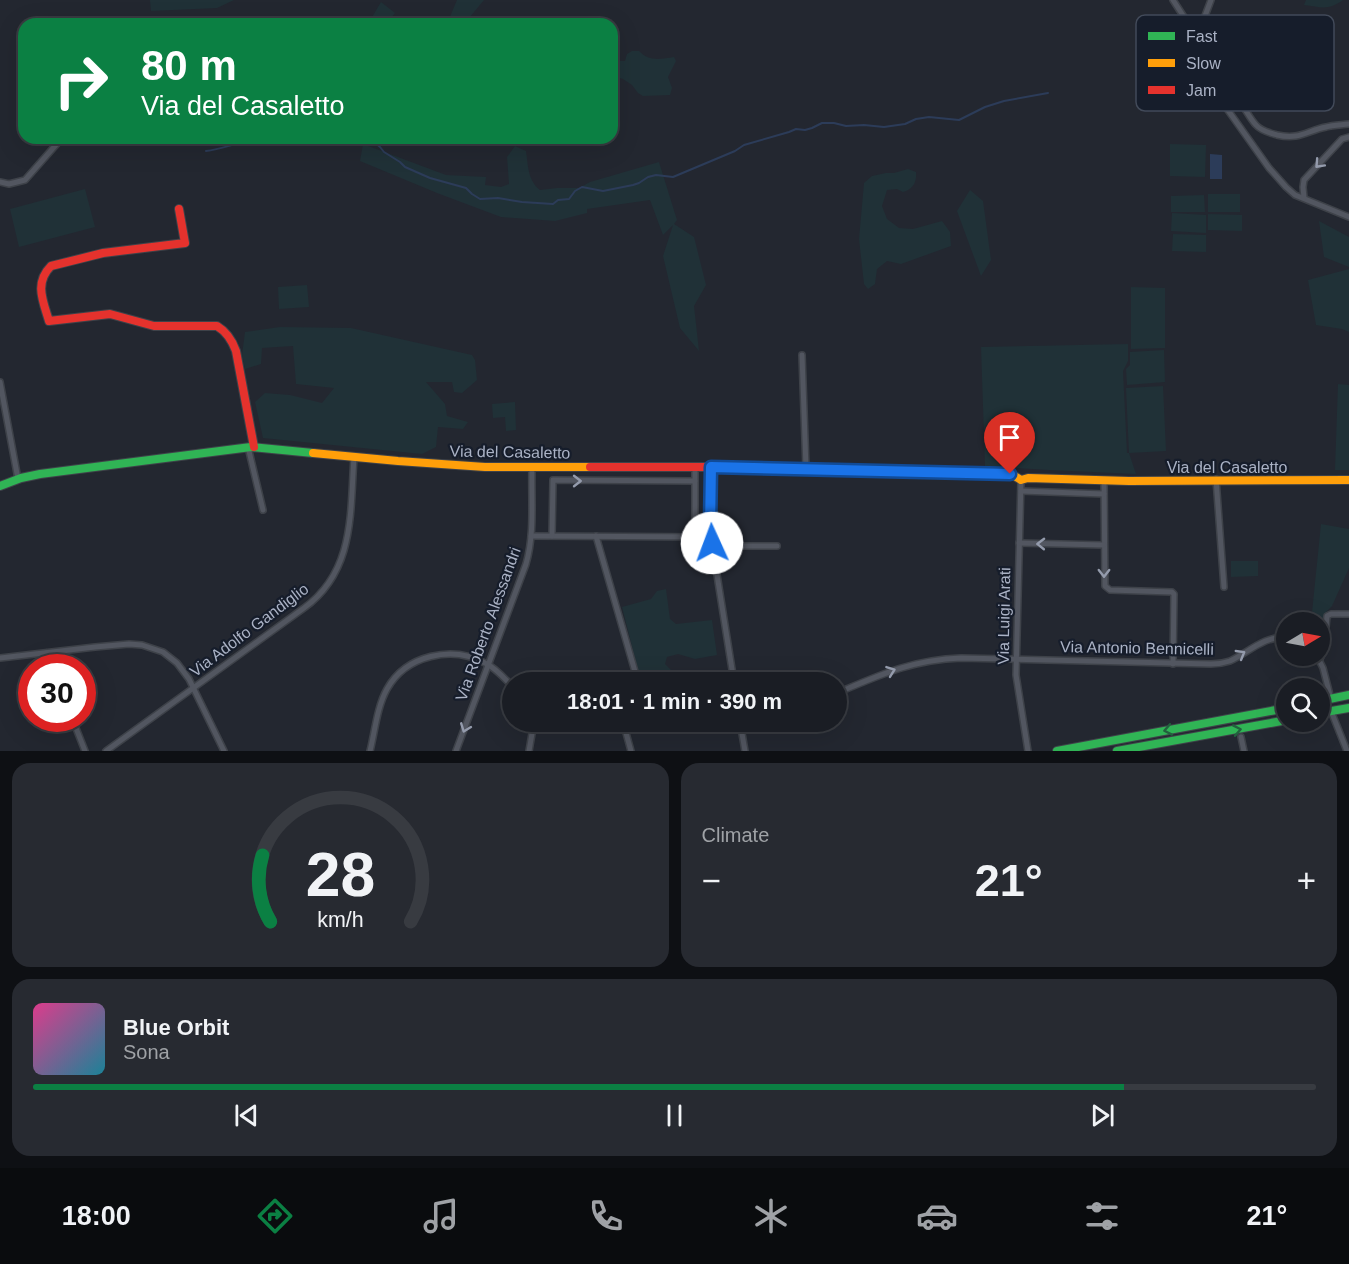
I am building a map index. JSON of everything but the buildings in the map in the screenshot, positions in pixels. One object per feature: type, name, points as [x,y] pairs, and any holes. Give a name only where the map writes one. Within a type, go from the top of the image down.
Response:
[{"type":"street","points":[[1173,0],[1182,15]]},
{"type":"street","points":[[1205,15],[1211,0]]},
{"type":"street","points":[[1228,111],[1257,152],[1286,187],[1304,198],[1349,217]]},
{"type":"street","points":[[1247,111],[1255,124],[1266,131],[1283,136],[1305,134],[1326,126],[1349,124]]},
{"type":"street","points":[[1304,198],[1304,180],[1342,140],[1349,137]]},
{"type":"street","points":[[0,182],[9,184],[25,180],[57,144]]},
{"type":"street","points":[[179,209],[185,243],[103,253],[51,266],[44,271],[40,289],[49,321],[110,314],[154,326],[212,325],[228,334],[236,351],[263,510]]},
{"type":"street","points":[[802,355],[806,468]]},
{"type":"street","points":[[0,382],[18,479]]},
{"type":"street","name":"Via del Casaletto","points":[[0,486],[18,479],[46,473],[251,447],[472,466],[806,468],[1005,473],[1022,480],[1028,478],[1349,480]]},
{"type":"street","name":"Via Adolfo Gandiglio","points":[[106,751],[311,603],[327,585],[339,567],[347,544],[354,457]]},
{"type":"street","name":"Via Roberto Alessandri","points":[[456,751],[530,550],[532,467]]},
{"type":"street","points":[[695,467],[695,536]]},
{"type":"street","points":[[711,467],[711,537],[732,672]]},
{"type":"street","points":[[552,536],[553,480],[695,482]]},
{"type":"street","name":"Via Luigi Arati","points":[[1022,480],[1017,681],[1028,751]]},
{"type":"street","points":[[1104,480],[1104,583],[1110,590],[1172,592],[1174,594],[1173,664]]},
{"type":"street","points":[[1216,480],[1224,587]]},
{"type":"street","points":[[1021,491],[1104,494]]},
{"type":"street","points":[[531,536],[711,537]]},
{"type":"street","points":[[596,536],[635,672]]},
{"type":"street","points":[[1019,543],[1104,545]]},
{"type":"street","points":[[712,546],[777,546]]},
{"type":"street","points":[[1330,614],[1349,614]]},
{"type":"street","name":"Via Antonio Bennicelli","points":[[847,689],[892,670],[921,662],[962,658],[1173,664],[1222,663],[1232,660],[1266,640],[1276,638]]},
{"type":"street","points":[[0,658],[129,644],[142,645],[163,652],[182,668],[194,687],[224,751]]},
{"type":"street","points":[[370,751],[383,697],[392,681],[422,659],[447,654],[468,656],[489,665],[502,677]]},
{"type":"street","points":[[1330,699],[1349,695]]},
{"type":"street","points":[[1347,751],[1331,711],[1349,708]]},
{"type":"street","points":[[1057,751],[1276,709]]},
{"type":"street","points":[[1117,751],[1276,722]]},
{"type":"street","points":[[1201,723],[1203,736]]},
{"type":"street","points":[[78,732],[85,751]]},
{"type":"street","points":[[530,751],[533,732]]},
{"type":"street","points":[[626,732],[631,751]]},
{"type":"street","points":[[742,732],[745,751]]},
{"type":"street","points":[[1145,734],[1147,746]]},
{"type":"street","points":[[1241,737],[1244,751]]},
{"type":"shaded area","points":[[150,0],[234,0],[217,8],[151,11]]},
{"type":"shaded area","points":[[457,0],[484,0],[469,18],[449,18]]},
{"type":"shaded area","points":[[1306,0],[1343,0],[1333,6],[1324,7],[1304,5]]},
{"type":"shaded area","points":[[381,2],[395,13],[391,18],[372,18]]},
{"type":"shaded area","points":[[639,51],[651,58],[674,57],[676,61],[668,77],[672,88],[670,95],[643,96],[632,85],[618,78],[618,61],[625,61],[627,54]]},
{"type":"shaded area","points":[[363,144],[446,175],[486,177],[485,185],[501,187],[509,184],[507,157],[515,146],[526,151],[531,177],[540,190],[579,188],[590,182],[659,162],[677,220],[674,224],[694,237],[706,285],[694,306],[699,351],[680,328],[663,256],[673,225],[663,235],[650,200],[587,209],[587,213],[555,221],[501,217],[360,161]]},
{"type":"shaded area","points":[[1170,144],[1206,145],[1205,177],[1170,176]]},
{"type":"shaded area","points":[[908,169],[916,172],[915,182],[912,187],[903,192],[897,189],[887,190],[882,206],[887,219],[899,228],[913,229],[942,221],[950,232],[951,246],[901,264],[887,261],[877,269],[875,284],[868,289],[864,284],[859,239],[864,183],[872,176]]},
{"type":"shaded area","points":[[85,189],[95,227],[19,247],[10,209]]},
{"type":"shaded area","points":[[970,190],[983,201],[991,260],[981,276],[957,211]]},
{"type":"shaded area","points":[[1208,194],[1240,194],[1240,212],[1208,212]]},
{"type":"shaded area","points":[[1204,195],[1205,212],[1171,212],[1171,196]]},
{"type":"shaded area","points":[[1172,213],[1206,215],[1206,233],[1171,231]]},
{"type":"shaded area","points":[[1208,214],[1242,215],[1242,231],[1208,230]]},
{"type":"shaded area","points":[[1319,221],[1349,237],[1349,267],[1324,257]]},
{"type":"shaded area","points":[[1173,234],[1206,235],[1206,252],[1172,251]]},
{"type":"shaded area","points":[[1349,269],[1349,332],[1316,325],[1308,280]]},
{"type":"shaded area","points":[[307,285],[309,307],[279,309],[278,287]]},
{"type":"shaded area","points":[[1131,287],[1165,288],[1165,348],[1131,349]]},
{"type":"shaded area","points":[[280,327],[351,328],[472,355],[475,360],[477,380],[462,393],[454,392],[452,382],[426,382],[445,404],[447,416],[468,422],[463,429],[438,427],[436,447],[422,454],[263,438],[255,402],[265,393],[290,395],[322,403],[334,388],[296,384],[293,346],[262,348],[261,364],[245,369],[242,355],[245,332]]},
{"type":"shaded area","points":[[1128,344],[1128,361],[1123,371],[1127,453],[1129,453],[1136,474],[985,466],[981,347]]},
{"type":"shaded area","points":[[1164,350],[1165,382],[1127,385],[1126,369],[1130,365],[1130,352]]},
{"type":"shaded area","points":[[1338,384],[1349,385],[1349,470],[1335,470]]},
{"type":"shaded area","points":[[1163,386],[1166,451],[1129,453],[1126,388]]},
{"type":"shaded area","points":[[515,402],[516,430],[506,431],[505,417],[493,418],[492,404]]},
{"type":"shaded area","points":[[1321,524],[1349,529],[1349,568],[1332,606],[1326,612],[1312,612]]},
{"type":"shaded area","points":[[1231,561],[1258,561],[1258,576],[1231,577]]},
{"type":"shaded area","points":[[666,589],[670,619],[676,624],[712,620],[717,655],[695,659],[678,654],[667,657],[665,664],[673,672],[638,672],[622,607],[651,599],[657,591]]},
{"type":"water","points":[[1210,154],[1222,155],[1222,179],[1210,179]]},
{"type":"waterway","points":[[377,144],[405,167],[430,178],[466,188],[480,199],[498,198],[553,204],[558,200],[569,199],[575,191],[582,187],[603,191],[633,185],[656,175],[673,177],[744,145],[796,129],[805,130],[822,123],[884,127],[929,117],[959,120],[985,107],[1004,101],[1048,93]]},
{"type":"waterway","points":[[206,151],[236,144]]},
{"type":"waterway","points":[[260,144],[280,144]]},
{"type":"traffic: fast","points":[[0,486],[40,474],[251,447],[313,453]]},
{"type":"traffic: fast","points":[[1330,699],[1349,695]]},
{"type":"traffic: fast","points":[[1330,711],[1349,708]]},
{"type":"traffic: fast","points":[[1057,751],[1276,710]]},
{"type":"traffic: fast","points":[[1117,751],[1276,722]]},
{"type":"traffic: slow","points":[[313,453],[485,467],[590,467]]},
{"type":"traffic: slow","points":[[823,469],[997,472],[1013,475],[1021,480],[1028,478],[1129,481],[1349,480]]},
{"type":"traffic: jam","points":[[179,209],[185,243],[103,253],[51,266],[41,286],[49,321],[110,314],[154,326],[217,326],[229,337],[236,351],[254,447]]},
{"type":"traffic: jam","points":[[590,467],[823,469]]},
{"type":"route","points":[[712,543],[711,467],[1010,474]]}]
